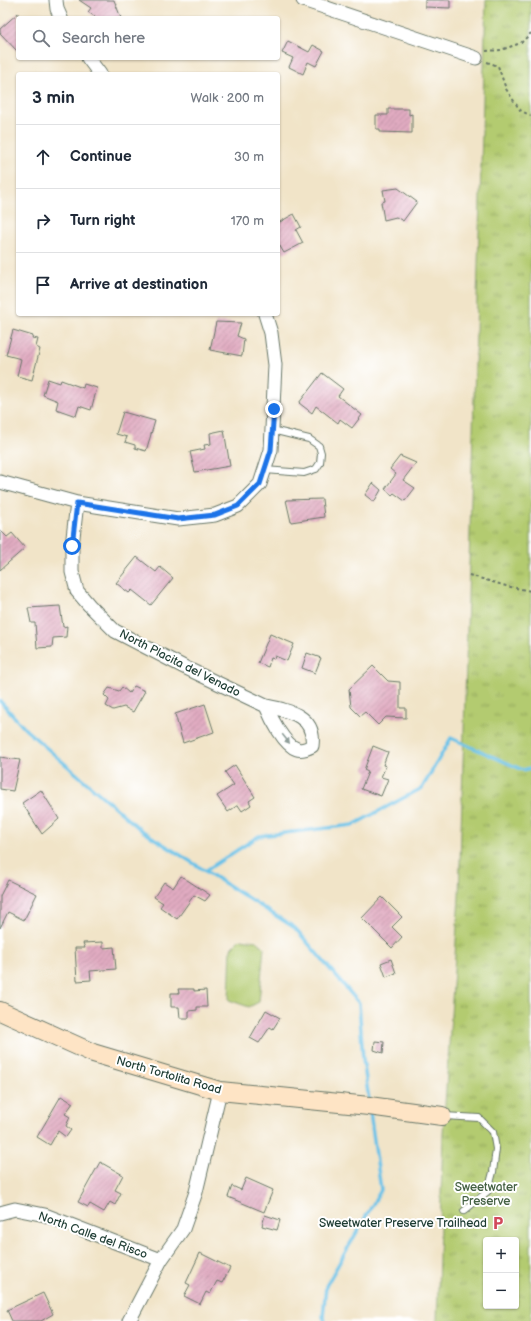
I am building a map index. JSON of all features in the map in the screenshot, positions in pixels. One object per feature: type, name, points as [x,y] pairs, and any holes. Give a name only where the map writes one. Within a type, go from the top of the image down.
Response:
[{"type":"street","points":[[56,0],[57,9],[60,16]]},
{"type":"street","points":[[303,0],[476,58]]},
{"type":"street","points":[[90,60],[98,72]]},
{"type":"street","points":[[0,482],[77,503],[178,519],[215,515],[238,506],[260,484],[271,450],[275,366],[271,333],[267,316]]},
{"type":"street","name":"North Placita del Venado","points":[[77,503],[72,546],[72,572],[77,591],[89,605],[115,631],[266,706]]},
{"type":"street","name":"North Tortolita Road","points":[[0,1011],[93,1053],[220,1091],[369,1106],[442,1116]]},
{"type":"street","points":[[129,1321],[161,1260],[183,1229],[196,1192],[220,1091]]},
{"type":"street","name":"North Calle del Risco","points":[[0,1213],[15,1209],[45,1215],[161,1260]]},
{"type":"lane","points":[[265,470],[304,473],[316,469],[320,463],[321,453],[319,446],[310,439],[272,430]]},
{"type":"lane","points":[[442,1116],[479,1118],[493,1132],[496,1150],[493,1172],[488,1191],[464,1212]]},
{"type":"path","points":[[531,33],[521,43],[501,50],[482,52],[476,58],[498,66],[506,89],[520,110],[531,116]]},
{"type":"path","points":[[469,575],[506,586],[531,591]]},
{"type":"green space","name":"Sweetwater Preserve","points":[[486,0],[531,0],[531,1321],[437,1321],[443,1134],[459,897]]},
{"type":"green space","points":[[240,939],[256,941],[264,947],[259,1002],[249,1007],[229,1000],[231,948]]},
{"type":"building","points":[[79,0],[114,0],[120,16],[94,16],[88,12],[91,8]]},
{"type":"building","points":[[425,0],[450,0],[450,8],[425,7]]},
{"type":"building","points":[[18,13],[18,16],[16,16],[16,50],[0,33],[0,29]]},
{"type":"building","points":[[288,41],[309,52],[313,45],[324,51],[316,66],[308,62],[303,74],[289,67],[293,58],[282,53]]},
{"type":"building","points":[[388,109],[409,109],[409,115],[412,114],[412,133],[380,132],[380,129],[376,129],[376,115],[388,115]]},
{"type":"building","points":[[398,188],[417,202],[403,221],[396,217],[384,220],[381,202],[385,201],[383,190]]},
{"type":"building","points":[[294,214],[301,227],[296,230],[303,243],[284,253],[280,246],[280,222]]},
{"type":"building","points":[[216,322],[241,323],[237,336],[244,339],[242,356],[210,350]]},
{"type":"building","points":[[13,330],[38,339],[36,347],[40,349],[32,380],[17,376],[21,359],[6,355]]},
{"type":"building","points":[[322,373],[343,389],[338,396],[362,415],[352,428],[340,419],[338,423],[316,406],[312,413],[299,403]]},
{"type":"building","points":[[48,379],[60,383],[61,380],[83,388],[84,384],[97,388],[91,410],[79,406],[76,416],[56,409],[58,401],[43,395]]},
{"type":"building","points":[[123,412],[155,421],[146,451],[135,448],[135,445],[125,442],[127,437],[116,434]]},
{"type":"building","points":[[224,430],[230,466],[195,472],[190,452],[205,449],[204,445],[211,444],[210,433]]},
{"type":"building","points":[[400,456],[416,463],[403,480],[415,488],[405,501],[394,493],[392,495],[385,489],[396,474],[390,469]]},
{"type":"building","points":[[373,483],[381,490],[374,502],[365,495]]},
{"type":"building","points":[[322,499],[324,517],[291,522],[286,500]]},
{"type":"building","points":[[0,530],[7,537],[12,533],[25,548],[0,570]]},
{"type":"building","points":[[137,557],[156,572],[160,567],[173,578],[151,605],[132,590],[129,593],[116,583]]},
{"type":"building","points":[[60,606],[63,627],[67,626],[66,637],[53,638],[52,647],[37,648],[35,623],[31,623],[28,608]]},
{"type":"building","points":[[270,634],[294,644],[287,661],[275,656],[274,659],[271,658],[268,667],[258,663]]},
{"type":"building","points":[[307,653],[321,658],[315,673],[302,668]]},
{"type":"building","points":[[373,666],[388,681],[400,682],[400,708],[406,708],[406,718],[386,717],[378,725],[365,712],[360,716],[351,707],[349,689]]},
{"type":"building","points":[[134,686],[145,691],[133,712],[124,707],[113,710],[106,706],[109,700],[104,695],[109,688],[119,691],[122,687],[129,693]]},
{"type":"building","points":[[205,704],[214,732],[183,743],[175,714]]},
{"type":"building","points":[[373,746],[388,752],[383,765],[386,766],[381,777],[388,779],[381,796],[361,789],[368,772],[364,770]]},
{"type":"building","points":[[0,757],[20,760],[13,791],[0,789]]},
{"type":"building","points":[[235,765],[255,797],[249,801],[251,805],[242,811],[238,805],[228,812],[217,796],[234,785],[225,772]]},
{"type":"building","points":[[41,790],[59,819],[42,834],[22,803]]},
{"type":"building","points":[[181,876],[210,895],[205,901],[194,895],[177,919],[160,907],[163,903],[154,897],[164,882],[173,888]]},
{"type":"building","points":[[8,880],[37,894],[24,920],[8,912],[0,928],[0,896]]},
{"type":"building","points":[[382,897],[402,917],[392,927],[402,937],[392,948],[362,918]]},
{"type":"building","points":[[103,942],[103,948],[114,947],[116,969],[90,971],[91,980],[77,981],[75,948],[85,948],[83,943]]},
{"type":"building","points":[[391,959],[396,973],[386,977],[381,963]]},
{"type":"building","points":[[178,989],[194,989],[194,991],[206,990],[207,1007],[197,1007],[197,1010],[189,1011],[189,1018],[180,1018],[179,1007],[171,1007],[171,993],[179,993]]},
{"type":"building","points":[[266,1010],[280,1018],[273,1029],[270,1027],[259,1043],[250,1038]]},
{"type":"building","points":[[375,1041],[384,1042],[383,1053],[374,1050]]},
{"type":"building","points":[[61,1096],[73,1103],[65,1114],[70,1117],[66,1126],[71,1130],[66,1137],[58,1131],[50,1145],[37,1137]]},
{"type":"building","points":[[100,1162],[123,1175],[115,1190],[121,1193],[115,1205],[110,1202],[104,1212],[90,1204],[88,1207],[78,1202]]},
{"type":"building","points":[[246,1178],[273,1190],[264,1212],[228,1197],[232,1186],[241,1190]]},
{"type":"building","points":[[265,1215],[280,1220],[277,1230],[262,1226]]},
{"type":"building","points":[[200,1253],[230,1268],[222,1283],[217,1281],[210,1294],[206,1292],[200,1304],[184,1296],[190,1285],[186,1283]]},
{"type":"building","points":[[43,1293],[53,1314],[41,1321],[12,1321],[7,1310]]},
{"type":"waterway","points":[[0,701],[26,730],[141,830],[295,928],[359,1003],[363,1059],[369,1100]]},
{"type":"waterway","points":[[205,871],[259,836],[353,825],[422,788],[451,738],[523,770],[531,768]]},
{"type":"waterway","points":[[325,1321],[323,1317],[326,1286],[381,1190],[370,1112]]},
{"type":"place","name":"Sweetwater Preserve Trailhead","points":[[498,1223]]},
{"type":"route","points":[[72,546],[77,503],[178,519],[215,515],[238,506],[260,484],[271,450],[274,409]]}]
